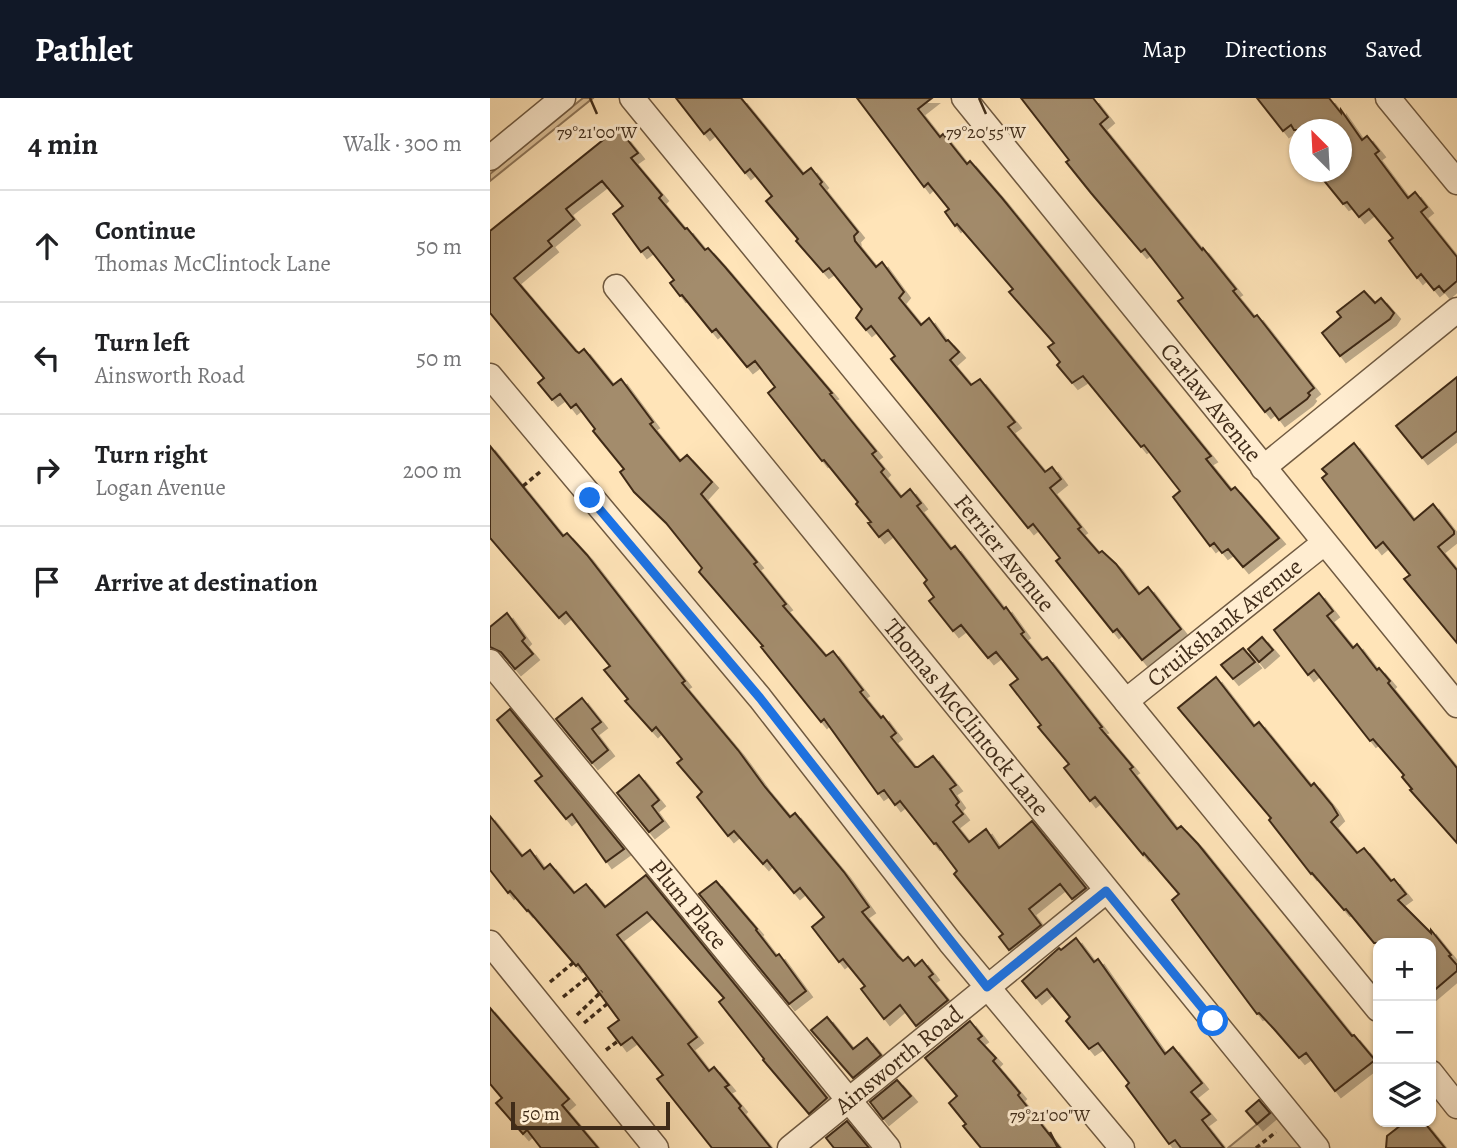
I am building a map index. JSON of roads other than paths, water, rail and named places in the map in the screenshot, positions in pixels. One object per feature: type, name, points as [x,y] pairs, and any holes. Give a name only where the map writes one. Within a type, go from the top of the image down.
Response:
[{"type":"street","points":[[490,158],[563,98]]},
{"type":"street","name":"Ferrier Avenue","points":[[632,98],[1373,1003]]},
{"type":"street","name":"Carlaw Avenue","points":[[964,98],[1457,705]]},
{"type":"street","points":[[1388,98],[1457,183]]},
{"type":"street","name":"Thomas McClintock Lane","points":[[616,286],[1317,1148]]},
{"type":"street","points":[[1263,468],[1457,310]]},
{"type":"street","points":[[490,376],[760,698],[987,987],[1122,1148]]},
{"type":"street","name":"Cruikshank Avenue","points":[[1126,701],[1324,543]]},
{"type":"street","name":"Plum Place","points":[[490,662],[888,1148]]},
{"type":"street","name":"Ainsworth Road","points":[[790,1148],[1106,891]]},
{"type":"street","points":[[490,943],[656,1148]]},
{"type":"street","points":[[1436,1079],[1457,1106]]}]
